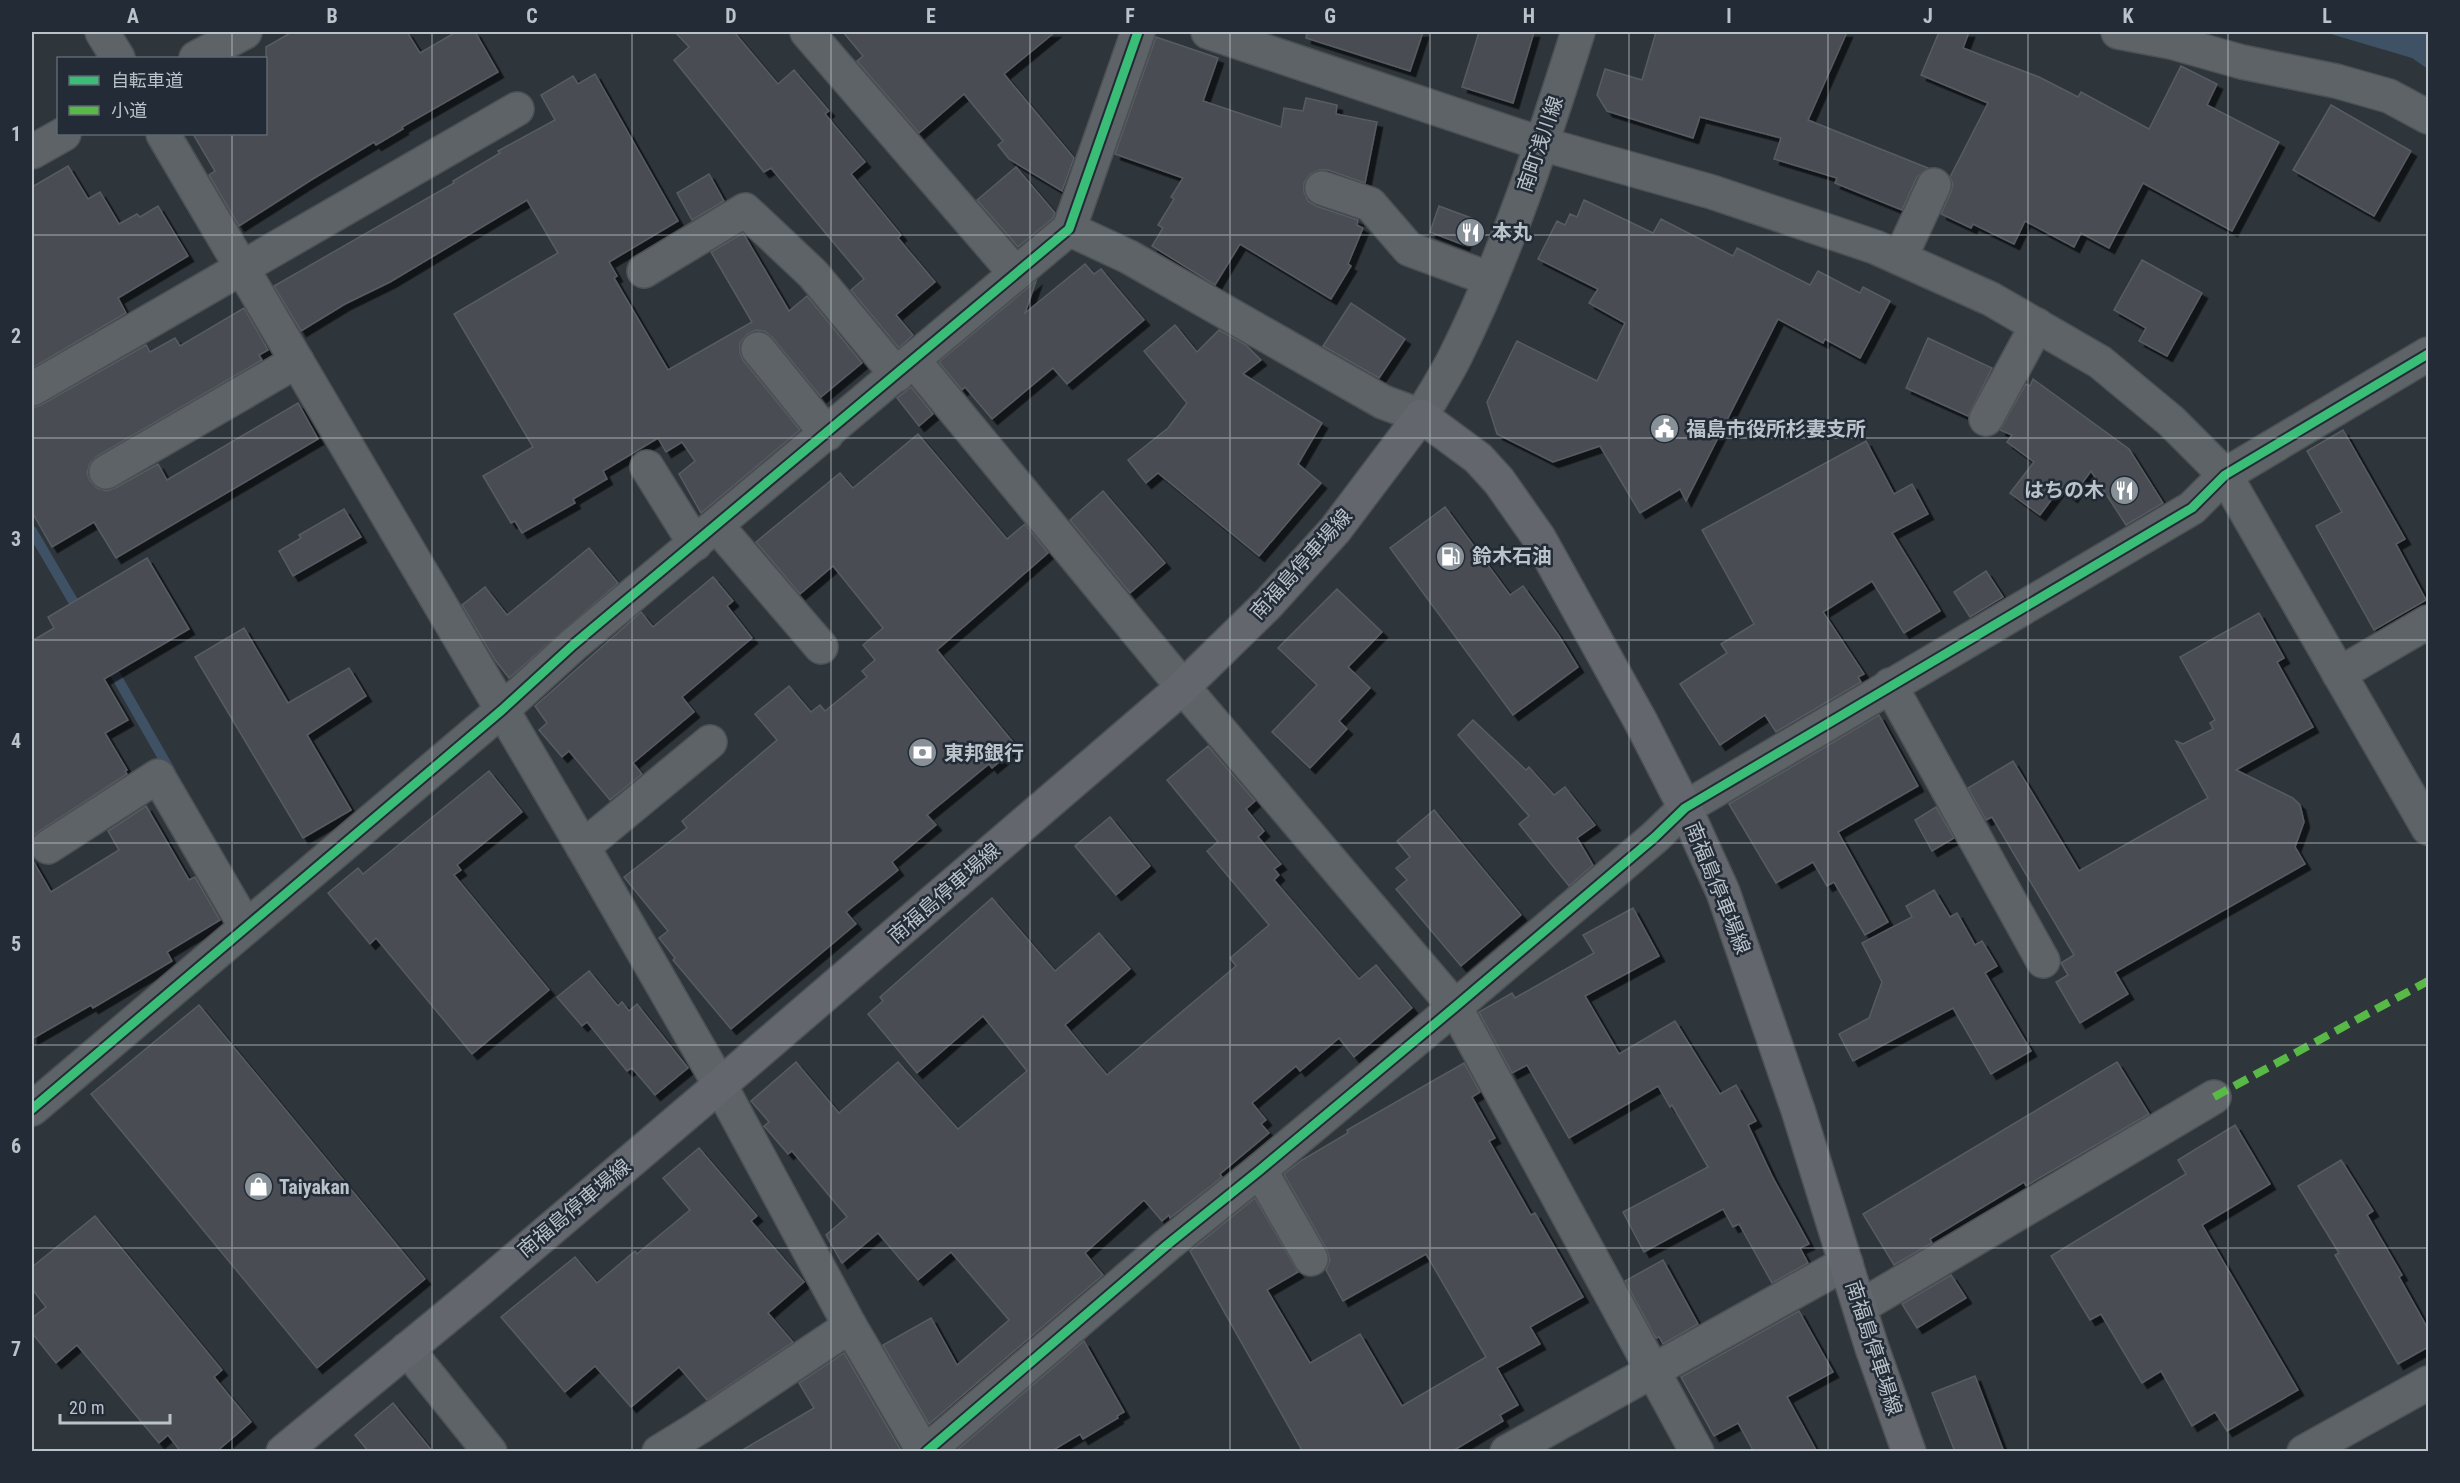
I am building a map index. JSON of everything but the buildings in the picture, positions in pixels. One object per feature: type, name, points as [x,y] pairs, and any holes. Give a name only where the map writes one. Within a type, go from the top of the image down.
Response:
[{"type":"main road","name":"南福島停車場線","points":[[284,1452],[720,1085],[1183,687],[1268,603],[1335,530],[1421,416],[1478,458],[1499,481],[1539,538],[1641,722],[1685,808],[1723,892],[1798,1110],[1860,1307],[1909,1452]]},
{"type":"street","points":[[102,32],[117,57]]},
{"type":"street","points":[[198,57],[245,32]]},
{"type":"street","points":[[807,32],[1016,274]]},
{"type":"street","points":[[32,1109],[502,710],[573,645],[1069,229],[1138,32]]},
{"type":"street","points":[[1208,32],[1542,144],[1712,192],[1875,247],[1991,299],[2100,362],[2171,422],[2224,475],[2428,828]]},
{"type":"street","name":"南町浅川線","points":[[1421,416],[1455,358],[1490,279],[1542,144],[1578,32]]},
{"type":"street","points":[[2118,32],[2171,42],[2242,62],[2336,81],[2389,96],[2428,117]]},
{"type":"street","points":[[32,389],[517,109]]},
{"type":"street","points":[[32,152],[62,135]]},
{"type":"street","points":[[164,135],[583,847],[720,1085],[850,1326],[925,1452],[1167,1245],[1455,1008],[1655,837],[1685,808],[2192,508],[2224,475],[2428,354]]},
{"type":"street","points":[[1900,258],[1934,185]]},
{"type":"street","points":[[1322,188],[1370,204],[1409,249],[1490,279]]},
{"type":"street","points":[[644,271],[745,210],[813,274],[905,368],[1183,687],[1455,1008],[1697,1452]]},
{"type":"street","points":[[1069,229],[1129,257],[1383,402],[1421,416]]},
{"type":"street","points":[[1986,419],[2037,325]]},
{"type":"street","points":[[758,349],[827,434]]},
{"type":"street","points":[[106,472],[297,361]]},
{"type":"street","points":[[647,467],[706,535],[821,648]]},
{"type":"street","points":[[2339,674],[2428,622]]},
{"type":"street","points":[[1890,685],[2043,961]]},
{"type":"street","points":[[583,847],[710,742]]},
{"type":"street","points":[[48,847],[158,776],[246,927]]},
{"type":"street","points":[[1860,1307],[2214,1097]]},
{"type":"street","points":[[1260,1170],[1311,1259]]},
{"type":"street","points":[[1507,1452],[1846,1263]]},
{"type":"street","points":[[659,1452],[850,1326]]},
{"type":"street","points":[[407,1349],[490,1452]]},
{"type":"street","points":[[2304,1452],[2428,1383]]},
{"type":"water","points":[[2324,32],[2428,32],[2428,69],[2412,58]]},
{"type":"waterway","points":[[32,531],[80,613]]},
{"type":"waterway","points":[[107,660],[171,772]]},
{"type":"marked path","points":[[2214,1097],[2428,981]]},
{"type":"cycle path","points":[[32,1109],[502,710],[573,645],[1069,229],[1138,32]]},
{"type":"cycle path","points":[[926,1452],[1167,1245],[1455,1007],[1655,837],[1685,808],[2192,508],[2225,475],[2428,354]]},
{"type":"place","name":"本丸","points":[[1471,232]]},
{"type":"place","name":"福島市役所杉妻支所","points":[[1665,429]]},
{"type":"place","name":"はちの木","points":[[2125,490]]},
{"type":"place","name":"鈴木石油","points":[[1451,556]]},
{"type":"place","name":"東邦銀行","points":[[923,753]]},
{"type":"place","name":"Taiyakan","points":[[258,1187]]}]
